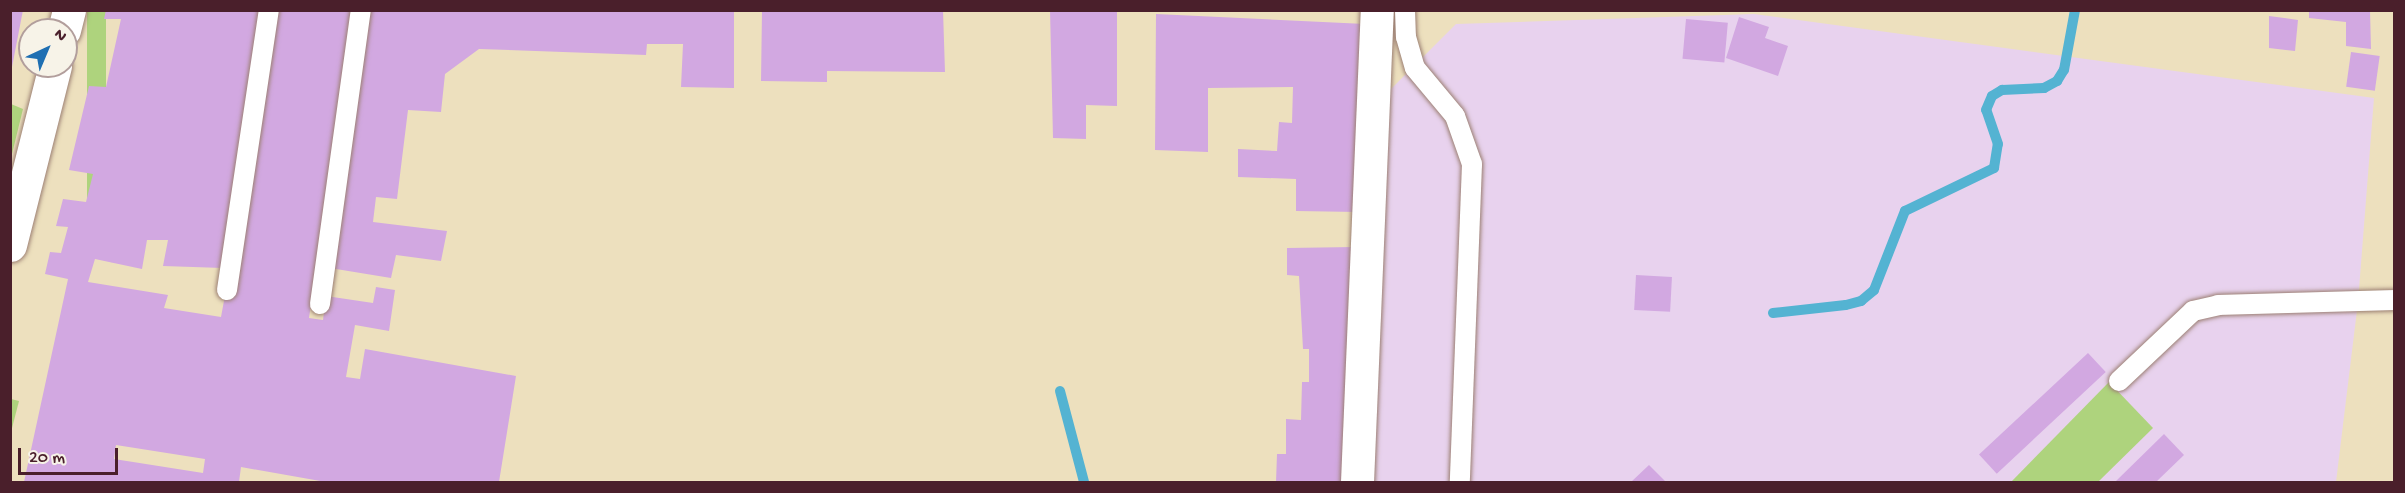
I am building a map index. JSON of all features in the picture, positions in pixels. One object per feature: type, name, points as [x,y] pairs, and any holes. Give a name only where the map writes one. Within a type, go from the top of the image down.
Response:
[{"type":"street","points":[[1357,483],[1377,10]]},
{"type":"street","points":[[10,244],[52,78]]},
{"type":"lane","points":[[227,290],[269,10]]},
{"type":"lane","points":[[320,304],[361,10]]},
{"type":"lane","points":[[1405,10],[1406,37],[1414,68],[1455,116],[1472,164],[1460,483]]},
{"type":"lane","points":[[2119,381],[2193,311],[2218,304],[2394,300]]},
{"type":"shaded area","points":[[1754,14],[2374,98],[2358,302],[2336,482],[1373,482],[1386,94],[1456,24]]},
{"type":"green space","points":[[87,11],[106,11],[106,249],[87,249]]},
{"type":"green space","points":[[10,104],[23,109],[11,158]]},
{"type":"green space","points":[[2109,382],[2153,428],[2098,482],[2011,482]]},
{"type":"green space","points":[[10,399],[19,401],[11,432]]},
{"type":"building","points":[[10,10],[23,10],[21,18],[18,18],[18,36],[12,67],[10,67]]},
{"type":"building","points":[[106,10],[262,10],[223,268],[163,266],[168,240],[147,240],[142,269],[95,259],[88,282],[168,295],[164,308],[221,317],[278,10],[354,10],[309,318],[323,320],[326,296],[373,303],[376,287],[395,290],[389,331],[355,325],[346,377],[360,379],[365,349],[516,376],[499,482],[326,482],[241,467],[239,482],[24,482],[68,279],[45,274],[50,252],[61,253],[68,227],[56,226],[63,199],[86,202],[93,174],[69,170],[89,86],[106,87],[121,19],[104,19]],"holes":[[[116,445],[205,459],[203,473],[114,459]]]},
{"type":"building","points":[[366,10],[734,10],[734,88],[681,87],[683,44],[647,44],[646,55],[479,49],[445,74],[441,112],[408,110],[397,199],[376,197],[373,222],[447,231],[441,261],[396,255],[391,278],[330,268]]},
{"type":"building","points":[[762,10],[943,10],[945,72],[827,71],[827,82],[761,81]]},
{"type":"building","points":[[1050,10],[1117,12],[1117,106],[1086,105],[1086,139],[1053,138]]},
{"type":"building","points":[[2309,10],[2370,10],[2371,49],[2346,46],[2346,22],[2309,18]]},
{"type":"building","points":[[1156,14],[1365,24],[1358,212],[1296,211],[1296,179],[1238,177],[1238,149],[1277,151],[1279,122],[1292,123],[1293,87],[1208,88],[1208,152],[1155,150]]},
{"type":"building","points":[[2269,16],[2298,20],[2295,51],[2269,48]]},
{"type":"building","points":[[1739,17],[1769,27],[1765,38],[1788,46],[1778,76],[1726,58]]},
{"type":"building","points":[[1686,19],[1728,23],[1724,63],[1683,59]]},
{"type":"building","points":[[2351,52],[2380,56],[2375,91],[2346,87]]},
{"type":"building","points":[[1354,247],[1347,482],[1276,482],[1277,454],[1286,454],[1286,419],[1301,420],[1302,382],[1309,382],[1309,349],[1303,349],[1299,276],[1287,275],[1287,248]]},
{"type":"building","points":[[1636,275],[1672,277],[1670,312],[1634,310]]},
{"type":"building","points":[[2088,353],[2106,372],[1997,474],[1979,455]]},
{"type":"building","points":[[2164,434],[2184,455],[2156,482],[2115,482]]},
{"type":"building","points":[[1649,465],[1666,482],[1631,482]]},
{"type":"waterway","points":[[1773,313],[1846,305],[1861,301],[1874,290],[1905,211],[1994,168],[1998,144],[1986,110],[1992,96],[2002,90],[2044,88],[2057,81],[2064,70],[2075,10]]},
{"type":"waterway","points":[[1060,391],[1084,482]]}]
